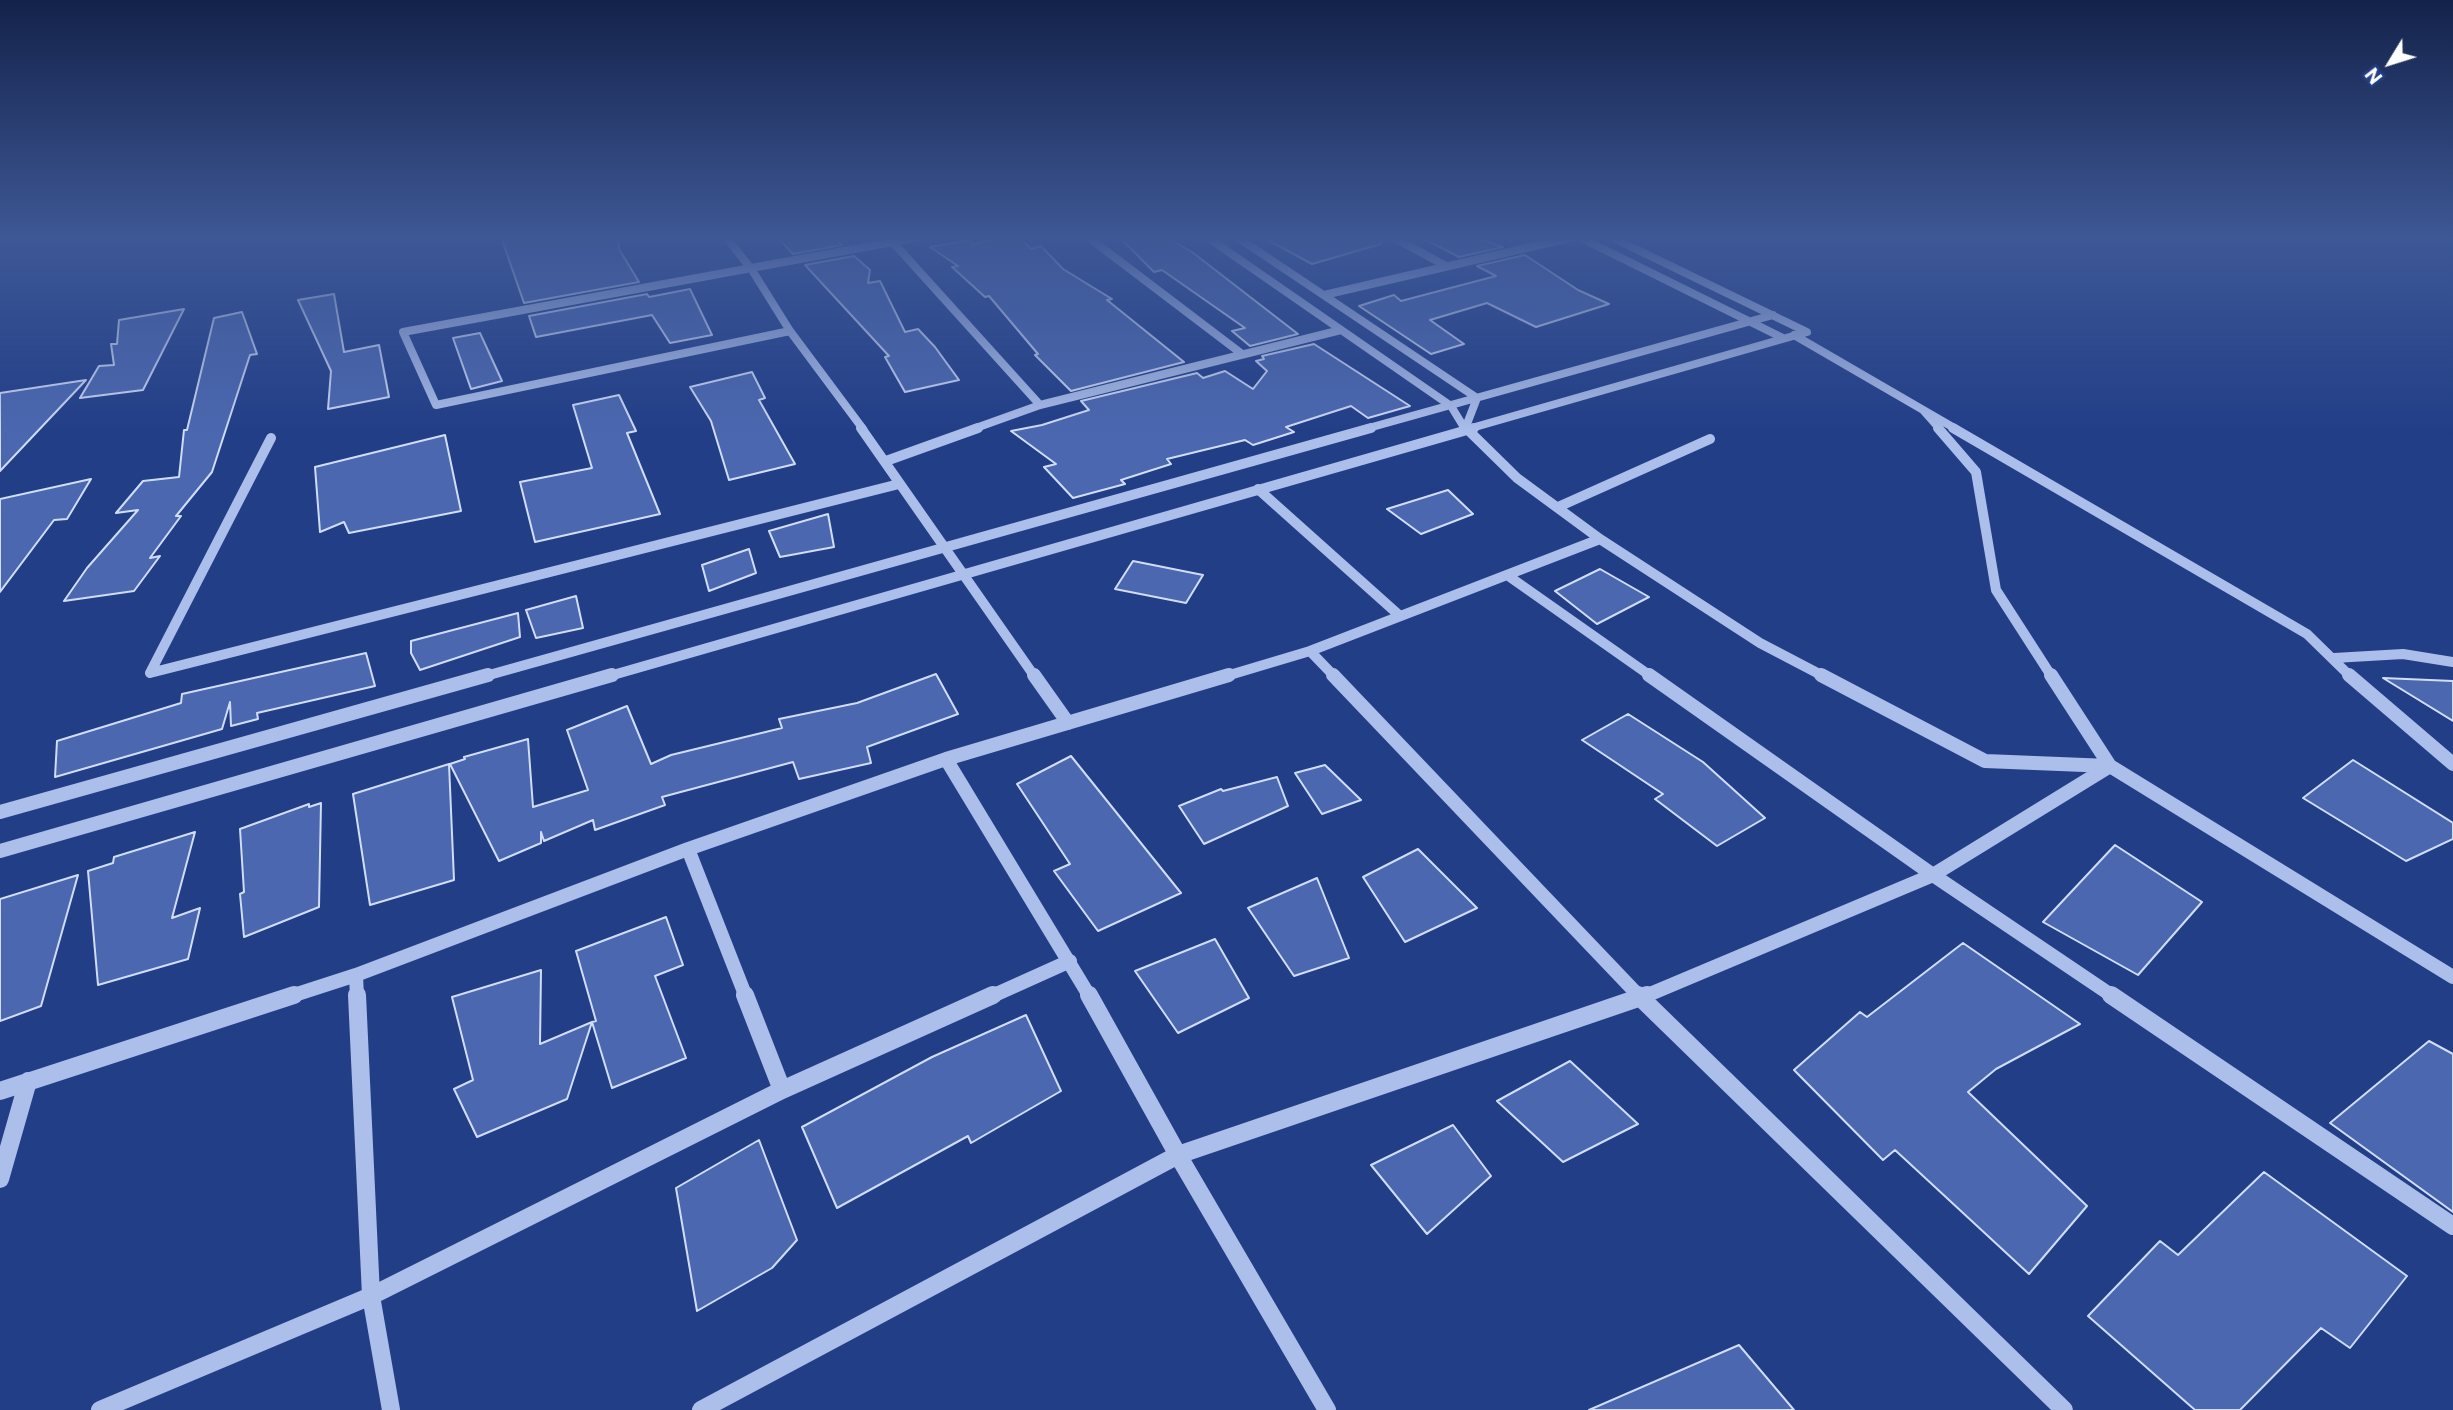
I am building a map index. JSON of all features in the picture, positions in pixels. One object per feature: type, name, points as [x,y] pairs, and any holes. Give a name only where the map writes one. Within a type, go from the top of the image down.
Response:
[{"type":"street","points":[[567,303],[403,332],[436,405],[790,331]]},
{"type":"street","points":[[772,303],[1068,723]]},
{"type":"street","points":[[948,303],[1040,405]]},
{"type":"street","points":[[1175,303],[1242,354]]},
{"type":"street","points":[[1302,303],[1451,406],[1465,429],[1517,478],[1600,539],[1760,643],[1985,761],[2110,766]]},
{"type":"street","points":[[1336,303],[1477,398]]},
{"type":"street","points":[[1710,303],[1788,337],[1924,411],[2307,634],[2372,697],[2453,764]]},
{"type":"street","points":[[0,851],[1807,332],[1746,303]]},
{"type":"street","points":[[0,812],[1773,316]]},
{"type":"street","points":[[886,461],[1040,405],[1341,330]]},
{"type":"street","points":[[1465,429],[1477,398]]},
{"type":"street","points":[[1924,411],[1976,472],[1996,590],[2110,766],[2453,977]]},
{"type":"street","points":[[271,438],[150,673],[899,484]]},
{"type":"street","points":[[1558,507],[1710,439]]},
{"type":"street","points":[[1258,489],[1400,616]]},
{"type":"street","points":[[0,1091],[356,975],[688,849],[947,759],[1310,651],[1600,539]]},
{"type":"street","points":[[1507,575],[1933,875],[2453,1226]]},
{"type":"street","points":[[1310,651],[1641,998],[2064,1410]]},
{"type":"street","points":[[2334,658],[2403,654],[2453,662]]},
{"type":"street","points":[[947,759],[1070,961],[1178,1155],[1327,1410]]},
{"type":"street","points":[[701,1410],[1178,1155],[1641,998],[1933,875],[2110,766]]},
{"type":"street","points":[[688,849],[782,1090]]},
{"type":"street","points":[[100,1410],[371,1296],[782,1090],[1070,961]]},
{"type":"street","points":[[356,975],[371,1296],[391,1410]]},
{"type":"street","points":[[0,1179],[29,1081]]},
{"type":"building","points":[[299,303],[336,303],[344,352],[379,345],[389,397],[328,409],[331,371]]},
{"type":"building","points":[[600,303],[697,303],[712,335],[670,343],[652,315],[536,337],[529,316]]},
{"type":"building","points":[[840,303],[891,303],[905,332],[918,329],[959,380],[905,392],[885,357],[889,356]]},
{"type":"building","points":[[995,303],[1110,303],[1184,362],[1071,391],[1035,355],[1038,354]]},
{"type":"building","points":[[1209,303],[1258,303],[1298,334],[1250,346],[1232,331],[1245,328]]},
{"type":"building","points":[[1369,303],[1606,303],[1609,304],[1536,327],[1487,303],[1430,320],[1464,344],[1431,354],[1359,306]]},
{"type":"building","points":[[184,309],[143,390],[80,398],[99,366],[114,365],[111,344],[117,344],[119,320]]},
{"type":"building","points":[[242,312],[257,354],[250,355],[212,472],[176,516],[181,516],[150,558],[160,556],[134,591],[64,601],[87,568],[138,510],[116,513],[143,481],[179,477],[184,430],[187,430],[214,318]]},
{"type":"building","points":[[480,333],[502,381],[471,389],[453,338]]},
{"type":"building","points":[[1314,344],[1410,406],[1368,418],[1351,406],[1286,427],[1294,432],[1253,445],[1245,440],[1167,459],[1171,464],[1121,480],[1125,484],[1073,498],[1044,467],[1056,464],[1011,431],[1042,425],[1089,410],[1081,401],[1197,373],[1203,378],[1225,371],[1253,389],[1267,371],[1256,361],[1264,359],[1262,356]]},
{"type":"building","points":[[752,372],[765,398],[759,400],[795,464],[729,480],[711,421],[690,387]]},
{"type":"building","points":[[86,380],[0,471],[0,393]]},
{"type":"building","points":[[619,395],[636,431],[627,433],[660,514],[535,542],[520,482],[592,468],[573,405]]},
{"type":"building","points":[[445,435],[461,511],[349,533],[344,522],[320,532],[315,467]]},
{"type":"building","points":[[91,479],[67,519],[54,520],[0,592],[0,499]]},
{"type":"building","points":[[1448,490],[1473,514],[1421,534],[1387,509]]},
{"type":"building","points":[[828,514],[834,547],[780,557],[769,531]]},
{"type":"building","points":[[749,549],[756,573],[709,591],[702,565]]},
{"type":"building","points":[[1133,561],[1203,575],[1186,603],[1115,589]]},
{"type":"building","points":[[1600,569],[1649,597],[1597,624],[1555,591]]},
{"type":"building","points":[[576,596],[583,628],[536,638],[526,610]]},
{"type":"building","points":[[518,613],[520,637],[420,670],[411,653],[411,641]]},
{"type":"building","points":[[366,653],[375,686],[257,713],[258,719],[231,726],[230,702],[222,729],[55,777],[57,741],[181,703],[182,694]]},
{"type":"building","points":[[936,674],[958,714],[867,747],[871,763],[799,779],[793,762],[662,797],[665,805],[595,830],[593,820],[544,841],[541,832],[541,843],[499,861],[450,764],[465,759],[464,757],[528,739],[533,807],[588,790],[567,730],[627,706],[651,764],[671,755],[782,728],[779,719],[857,703]]},
{"type":"building","points":[[2383,678],[2453,681],[2453,721]]},
{"type":"building","points":[[1628,714],[1703,762],[1765,818],[1717,846],[1655,799],[1663,794],[1582,740]]},
{"type":"building","points":[[1071,756],[1181,893],[1098,931],[1054,871],[1070,864],[1017,784]]},
{"type":"building","points":[[2353,760],[2453,823],[2453,839],[2406,861],[2303,798]]},
{"type":"building","points":[[449,764],[454,880],[370,905],[353,794]]},
{"type":"building","points":[[1325,765],[1361,800],[1322,814],[1295,773]]},
{"type":"building","points":[[1277,777],[1288,806],[1204,844],[1179,806],[1221,789],[1223,791]]},
{"type":"building","points":[[321,803],[319,907],[244,937],[240,894],[244,892],[240,829],[309,804],[309,807]]},
{"type":"building","points":[[195,832],[172,918],[200,908],[188,959],[98,985],[88,871],[113,863],[114,857]]},
{"type":"building","points":[[2115,845],[2202,902],[2138,975],[2043,922]]},
{"type":"building","points":[[1418,849],[1477,908],[1405,942],[1363,877]]},
{"type":"building","points":[[78,875],[41,1006],[0,1021],[0,899]]},
{"type":"building","points":[[1317,878],[1349,958],[1294,976],[1248,908]]},
{"type":"building","points":[[666,917],[683,965],[655,976],[686,1058],[612,1088],[592,1022],[596,1021],[576,951]]},
{"type":"building","points":[[1215,939],[1249,998],[1178,1033],[1135,971]]},
{"type":"building","points":[[1963,943],[2080,1024],[1996,1069],[1968,1092],[2087,1206],[2029,1274],[1895,1150],[1883,1160],[1794,1070],[1860,1012],[1867,1017]]},
{"type":"building","points":[[541,970],[540,1044],[592,1022],[567,1099],[477,1137],[454,1089],[473,1080],[452,997]]},
{"type":"building","points":[[1026,1015],[1061,1091],[971,1143],[968,1136],[837,1208],[802,1127],[932,1057]]},
{"type":"building","points":[[2429,1041],[2453,1054],[2453,1212],[2330,1123]]},
{"type":"building","points":[[1570,1061],[1638,1124],[1563,1162],[1497,1101]]},
{"type":"building","points":[[1453,1125],[1491,1176],[1427,1234],[1371,1165]]},
{"type":"building","points":[[759,1140],[797,1240],[772,1268],[697,1311],[676,1188]]},
{"type":"building","points":[[2264,1172],[2407,1276],[2350,1348],[2321,1328],[2240,1410],[2195,1410],[2088,1316],[2160,1241],[2178,1255]]},
{"type":"building","points":[[1739,1345],[1794,1410],[1589,1410]]}]
